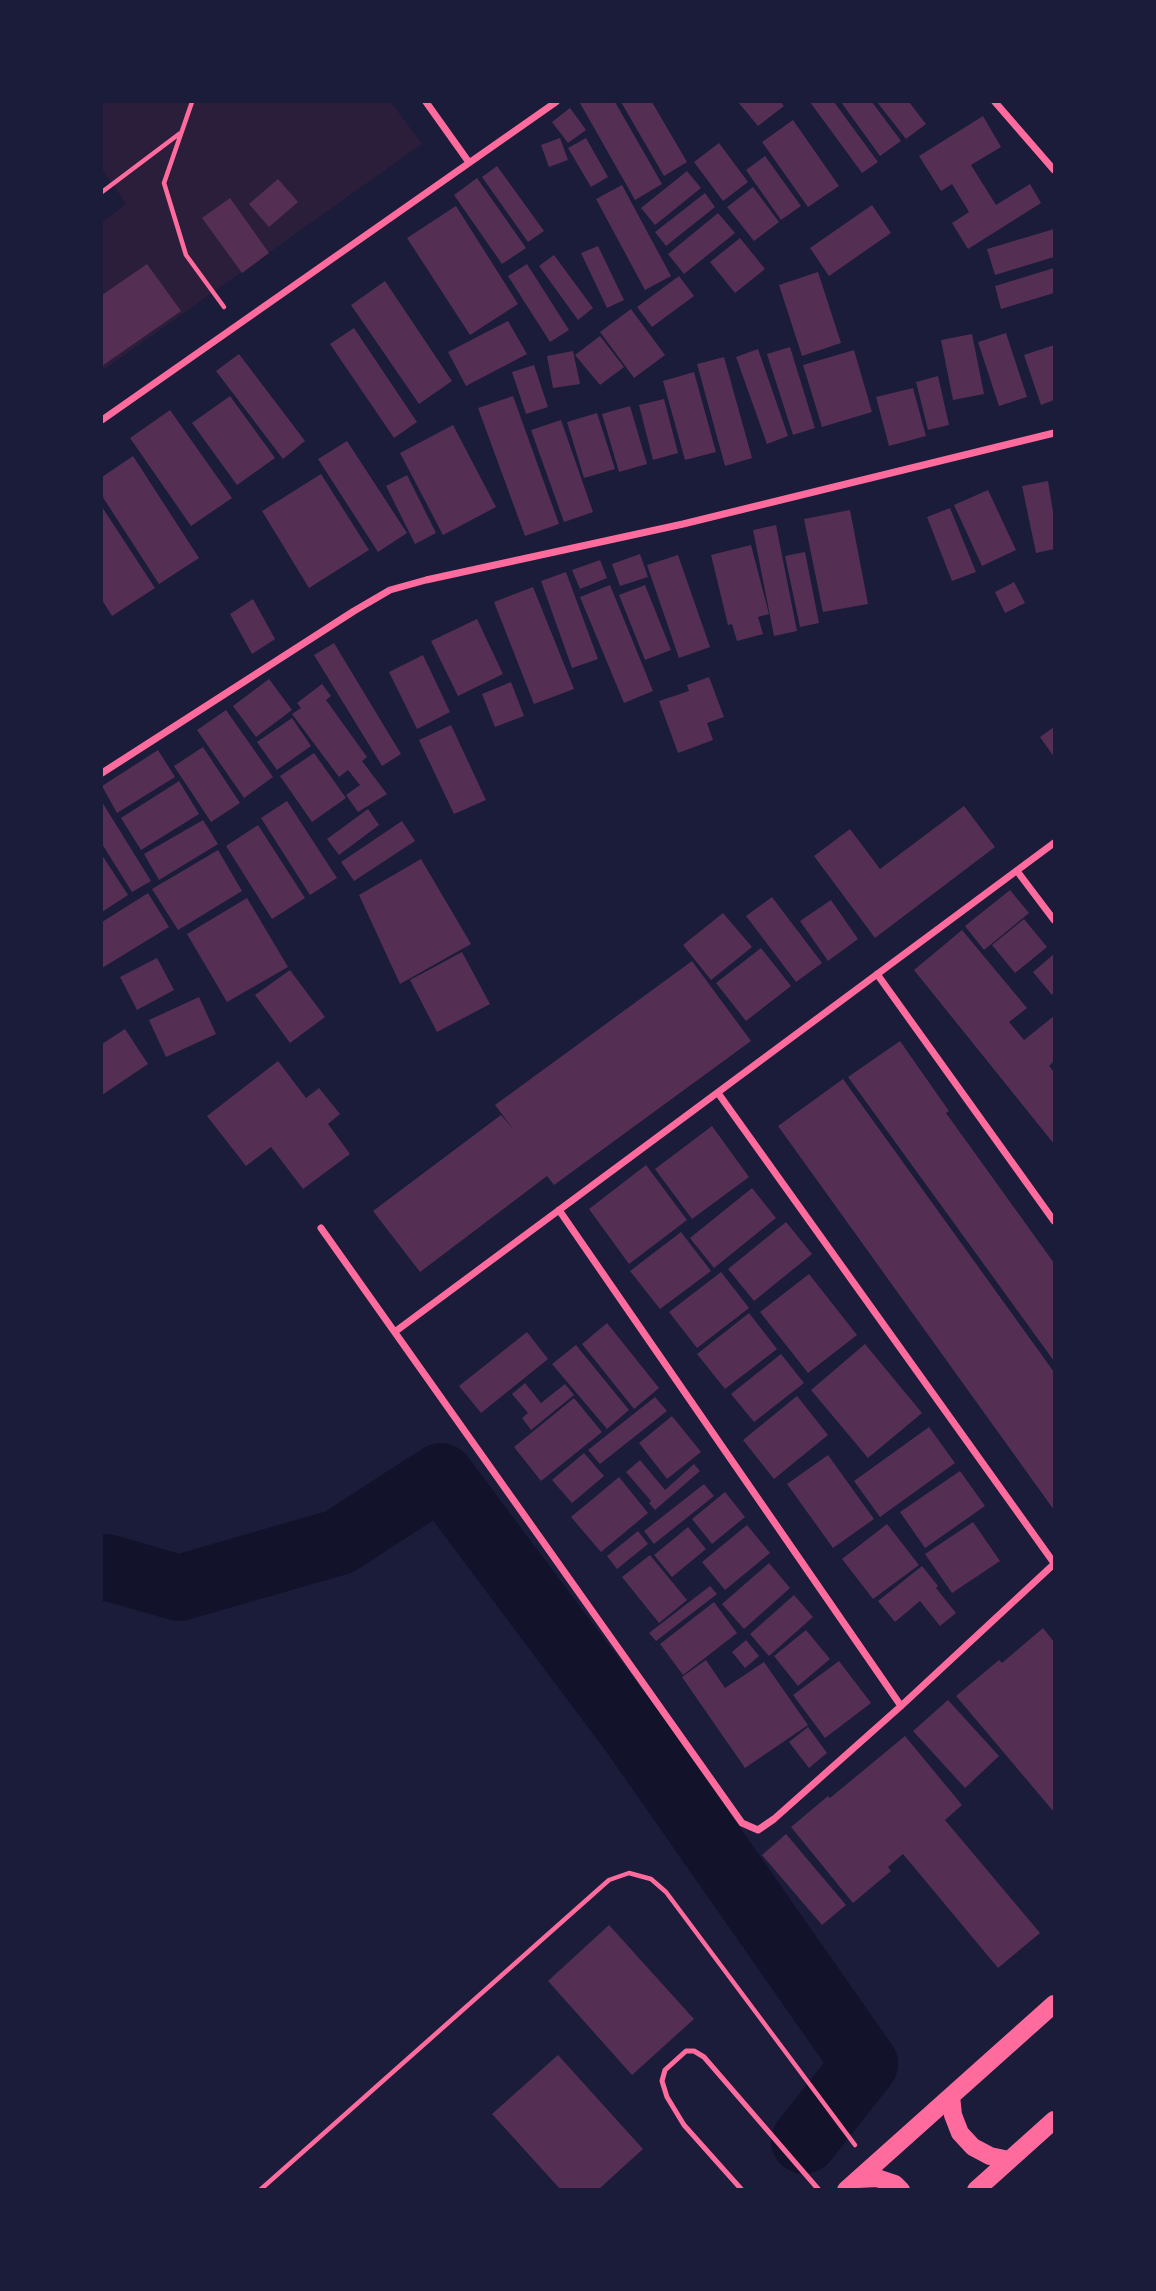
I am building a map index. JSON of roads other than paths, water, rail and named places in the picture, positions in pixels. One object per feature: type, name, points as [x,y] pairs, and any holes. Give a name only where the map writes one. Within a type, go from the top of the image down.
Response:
[{"type":"main road","points":[[852,2184],[1055,2004]]},
{"type":"main road","points":[[951,2096],[953,2115],[960,2133],[973,2147],[989,2156],[1009,2160]]},
{"type":"main road","points":[[975,2189],[1055,2120]]},
{"type":"main road","points":[[852,2184],[877,2178],[901,2189]]},
{"type":"street","points":[[426,102],[468,161]]},
{"type":"street","points":[[102,420],[468,161],[556,102]]},
{"type":"street","points":[[995,102],[1055,170]]},
{"type":"street","points":[[102,772],[390,590],[683,524],[1055,433]]},
{"type":"street","points":[[396,1331],[1055,842]]},
{"type":"street","points":[[1017,871],[1055,920]]},
{"type":"street","points":[[877,974],[1055,1221]]},
{"type":"street","points":[[321,1228],[742,1823],[758,1830],[774,1819],[901,1706],[1055,1563],[719,1093]]},
{"type":"street","points":[[559,1210],[901,1706]]},
{"type":"lane","points":[[742,2189],[684,2124],[667,2097],[662,2081],[665,2070],[686,2051],[694,2051],[704,2057],[819,2189]]},
{"type":"waterway","points":[[102,1569],[106,1567],[179,1588],[339,1542],[441,1476],[635,1735],[865,2064],[804,2141]]}]
